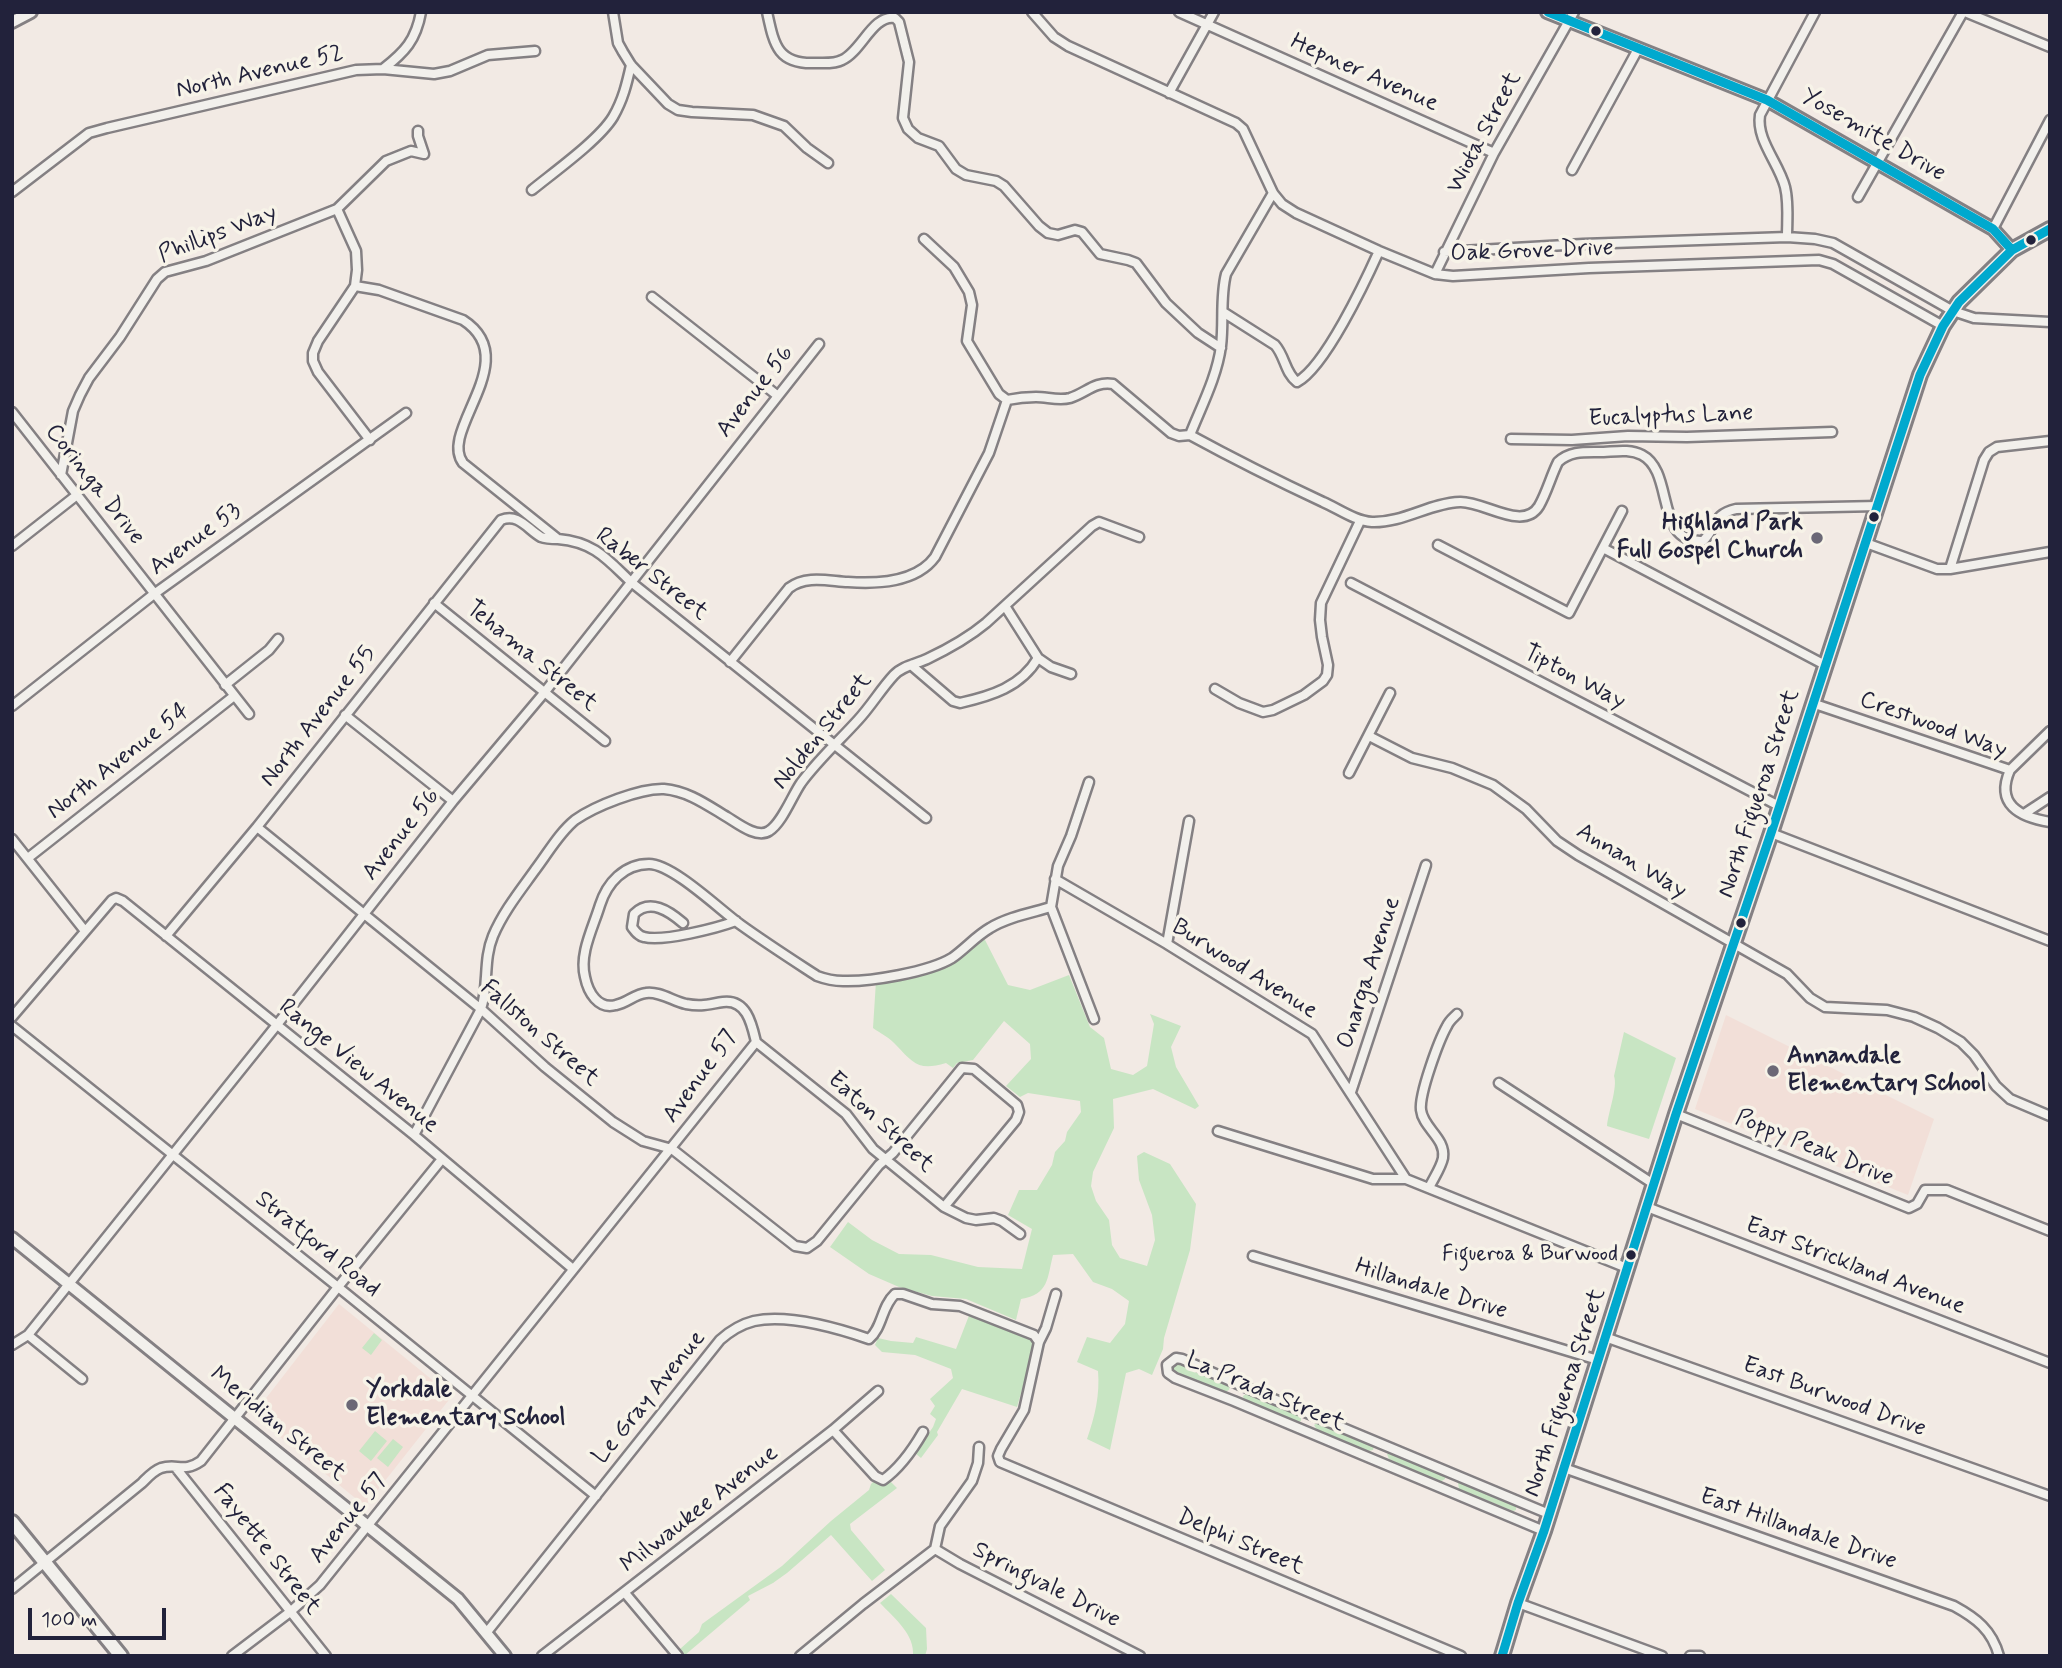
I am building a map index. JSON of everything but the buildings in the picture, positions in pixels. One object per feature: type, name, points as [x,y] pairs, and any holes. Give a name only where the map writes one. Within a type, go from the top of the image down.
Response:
[{"type":"main road","name":"North Figueroa Street","points":[[1502,1656],[1676,1114],[1771,833],[1917,382],[1943,326],[1973,287],[2012,250],[2050,229]]},
{"type":"main road","points":[[12,1522],[121,1656]]},
{"type":"street","points":[[12,22],[32,12]]},
{"type":"street","points":[[383,69],[401,55],[414,37],[421,12]]},
{"type":"street","points":[[613,12],[618,43],[631,65],[668,104],[678,110],[753,115],[784,127],[828,163]]},
{"type":"street","points":[[767,12],[776,46],[782,55],[803,64],[841,61],[850,55],[882,19],[895,18],[899,22],[909,62],[903,118],[908,129],[918,138],[939,146],[956,169],[966,175],[996,181],[1004,186],[1048,233],[1058,235],[1075,230],[1082,232],[1100,254],[1136,263],[1166,303],[1198,333],[1221,348]]},
{"type":"street","name":"Oak Grove Drive","points":[[1032,12],[1048,32],[1061,41],[1236,123],[1242,129],[1273,193],[1282,204],[1379,251],[1435,274],[1453,276],[1819,260],[1833,264],[1943,326]]},
{"type":"street","name":"Hepner Avenue","points":[[1179,12],[1494,153]]},
{"type":"street","points":[[1169,93],[1214,12]]},
{"type":"street","name":"Yosemite Drive","points":[[1546,12],[1571,17],[1637,49],[1767,100],[1993,229],[2012,250]]},
{"type":"street","points":[[1787,237],[1786,190],[1779,168],[1763,140],[1758,124],[1767,100],[1815,12]]},
{"type":"street","points":[[1858,197],[1964,12],[2050,47]]},
{"type":"street","name":"Wiota Street","points":[[1435,274],[1494,153],[1571,17]]},
{"type":"street","points":[[1572,170],[1637,49]]},
{"type":"street","name":"North Avenue 52","points":[[12,192],[89,133],[356,70],[383,69],[434,74],[450,71],[488,55],[535,51]]},
{"type":"street","points":[[532,190],[612,120],[621,103],[631,65]]},
{"type":"street","points":[[1993,229],[2050,120]]},
{"type":"street","name":"Phillips Way","points":[[61,475],[73,411],[80,395],[157,279],[165,272],[206,261],[337,209],[386,162],[411,152],[424,154],[418,131]]},
{"type":"street","points":[[1190,435],[1215,372],[1221,348],[1223,287],[1226,274],[1273,193]]},
{"type":"street","points":[[337,209],[356,251],[355,286],[318,341],[313,361],[318,372],[370,440]]},
{"type":"street","name":"Oak Grove Drive","points":[[1444,252],[1583,244],[1787,237],[1815,239],[1833,243],[1953,311],[1974,318],[2050,322]]},
{"type":"street","points":[[924,239],[954,267],[970,292],[972,305],[967,341],[999,394],[1007,400],[1028,397],[1072,398],[1096,385],[1113,384],[1171,433],[1179,436],[1190,435],[1360,521],[1387,522],[1461,502],[1476,504],[1514,517],[1523,517],[1539,506],[1558,462],[1564,456],[1573,453],[1632,451],[1652,462],[1657,470],[1673,525],[1679,533],[1696,541],[1703,541],[1725,512],[1736,509],[1878,506]]},
{"type":"street","points":[[1223,312],[1275,345],[1297,382],[1305,378],[1337,332],[1379,251]]},
{"type":"street","name":"Raber Street","points":[[355,286],[379,290],[463,320],[474,327],[480,336],[486,360],[460,442],[459,457],[463,463],[558,539],[575,540],[601,553],[631,582],[926,818]]},
{"type":"street","points":[[652,297],[778,396]]},
{"type":"street","name":"Avenue 56","points":[[12,1345],[27,1335],[453,802],[544,693],[819,344]]},
{"type":"street","points":[[730,662],[796,583],[804,580],[850,583],[888,581],[919,573],[929,566],[989,453],[1007,400]]},
{"type":"street","name":"Coringa Drive","points":[[12,412],[249,714]]},
{"type":"street","name":"Avenue 53","points":[[12,705],[154,594],[406,413]]},
{"type":"street","name":"Eucalyptus Lane","points":[[1511,439],[1572,440],[1628,436],[1687,437],[1832,432]]},
{"type":"street","points":[[1572,440],[1573,453]]},
{"type":"street","points":[[1950,569],[1984,460],[1989,452],[1997,447],[2050,441]]},
{"type":"street","points":[[12,546],[77,495]]},
{"type":"street","points":[[1438,545],[1569,613],[1622,511]]},
{"type":"street","name":"North Avenue 55","points":[[166,936],[257,827],[501,520],[512,517],[543,538],[558,539]]},
{"type":"street","points":[[1215,689],[1238,703],[1263,712],[1304,695],[1323,681],[1328,665],[1321,629],[1321,603],[1360,521]]},
{"type":"street","name":"Nolden Street","points":[[414,1135],[481,1009],[487,983],[487,954],[499,923],[559,836],[576,820],[587,813],[647,790],[664,789],[691,796],[759,834],[772,830],[803,781],[896,673],[968,637],[1099,522],[1139,537]]},
{"type":"street","points":[[1866,543],[1937,569],[2050,552]]},
{"type":"street","points":[[1603,548],[1825,665]]},
{"type":"street","name":"Tipton Way","points":[[1351,583],[1779,806]]},
{"type":"street","name":"Tehama Street","points":[[434,603],[605,741]]},
{"type":"street","points":[[1005,606],[1038,659],[1071,674]]},
{"type":"street","points":[[225,685],[269,650],[278,639]]},
{"type":"street","points":[[911,666],[953,701],[960,703],[1012,686],[1026,675],[1038,659]]},
{"type":"street","points":[[1349,773],[1390,693]]},
{"type":"street","name":"North Avenue 54","points":[[28,858],[234,696]]},
{"type":"street","name":"Crestwood Way","points":[[1812,703],[2010,770],[2005,792],[2008,803],[2024,814]]},
{"type":"street","points":[[345,715],[453,802]]},
{"type":"street","points":[[2010,770],[2050,731]]},
{"type":"street","name":"Annan Way","points":[[1369,736],[1412,758],[1452,768],[1493,785],[1526,809],[1557,841],[1787,974],[1810,998],[1825,1007],[1887,1010],[1914,1017],[1938,1028],[1961,1041],[1975,1055],[1996,1086],[2010,1099],[2050,1116]]},
{"type":"street","points":[[1089,782],[1058,866],[1051,907],[1094,1018]]},
{"type":"street","points":[[2024,814],[2050,797]]},
{"type":"street","points":[[2024,814],[2050,822]]},
{"type":"street","points":[[1167,944],[1189,821]]},
{"type":"street","name":"Fallston Street","points":[[257,827],[481,1009],[545,1067],[613,1122],[643,1140],[671,1149],[794,1246],[807,1248],[817,1241],[886,1159]]},
{"type":"street","points":[[1771,833],[2050,941]]},
{"type":"street","points":[[12,839],[85,931],[12,1017]]},
{"type":"street","name":"Avenue 57","points":[[232,1656],[290,1612],[320,1585],[756,1042],[746,1012],[740,1006],[724,1002],[713,1005],[686,1004],[648,993],[608,1006],[599,1003],[592,995],[587,988],[583,971],[586,948],[603,895],[616,876],[641,866],[655,865],[700,891],[736,922],[817,976],[844,982],[896,975],[938,964],[950,959],[989,928],[1051,907]]},
{"type":"street","name":"Onarga Avenue","points":[[1351,1092],[1426,865]]},
{"type":"street","name":"Burwood Avenue","points":[[1055,879],[1304,1028],[1318,1043],[1406,1179]]},
{"type":"street","name":"Range View Avenue","points":[[85,931],[112,900],[116,898],[123,901],[414,1135],[573,1269]]},
{"type":"street","points":[[683,923],[657,907],[645,907],[634,914],[632,927],[643,937],[658,937],[717,928],[736,922]]},
{"type":"street","points":[[1429,1188],[1443,1157],[1441,1142],[1428,1126],[1421,1110],[1425,1084],[1439,1041],[1448,1023],[1457,1014]]},
{"type":"street","name":"Stratford Road","points":[[12,1027],[173,1153],[596,1496]]},
{"type":"street","name":"Eaton Street","points":[[756,1042],[846,1114],[855,1122],[865,1141],[944,1207],[966,1218],[994,1218],[1020,1234]]},
{"type":"street","points":[[886,1159],[962,1068],[974,1069],[1017,1105],[1019,1112],[1016,1120],[944,1207]]},
{"type":"street","points":[[1499,1083],[1654,1185]]},
{"type":"street","name":"Poppy Peak Drive","points":[[1676,1114],[1909,1208],[1917,1204],[1925,1190],[1947,1190],[2050,1231]]},
{"type":"street","points":[[1218,1131],[1373,1179],[1406,1179],[1628,1268]]},
{"type":"street","points":[[12,1589],[153,1472],[163,1467],[191,1468],[201,1461],[442,1159]]},
{"type":"street","name":"East Strickland Avenue","points":[[1647,1208],[2050,1363]]},
{"type":"street","name":"Meridian Street","points":[[12,1238],[458,1599],[505,1656]]},
{"type":"street","name":"Hillandale Drive","points":[[1253,1256],[1598,1360]]},
{"type":"street","name":"Le Gray Avenue","points":[[487,1632],[720,1340],[736,1329],[753,1321],[784,1321],[819,1325],[869,1339],[879,1327],[890,1298],[895,1294],[903,1294],[932,1304],[960,1306],[1034,1335],[1039,1342]]},
{"type":"street","points":[[1039,1342],[1056,1294]]},
{"type":"street","points":[[27,1335],[82,1379]]},
{"type":"street","name":"East Burwood Drive","points":[[1605,1337],[2050,1496]]},
{"type":"street","name":"Delphi Street","points":[[1039,1342],[1024,1410],[999,1456],[1000,1462],[1461,1656]]},
{"type":"street","name":"La Prada Street","points":[[1544,1531],[1175,1378],[1168,1373],[1167,1365],[1176,1358],[1182,1359],[1549,1514]]},
{"type":"street","points":[[1234,1401],[1240,1385]]},
{"type":"street","name":"Milwaukee Avenue","points":[[542,1656],[833,1430],[878,1391]]},
{"type":"street","points":[[1306,1431],[1312,1415]]},
{"type":"street","points":[[833,1430],[875,1476],[883,1480],[907,1457],[923,1432]]},
{"type":"street","points":[[1377,1461],[1383,1445]]},
{"type":"street","points":[[800,1656],[935,1549],[940,1526],[972,1481],[978,1463],[979,1447]]},
{"type":"street","name":"Fayette Street","points":[[176,1468],[326,1656]]},
{"type":"street","name":"East Hillandale Drive","points":[[1564,1468],[1954,1606],[1977,1619],[1999,1656]]},
{"type":"street","points":[[1447,1491],[1454,1474]]},
{"type":"street","name":"Springvale Drive","points":[[935,1549],[1140,1656]]},
{"type":"street","points":[[625,1593],[678,1656]]},
{"type":"street","points":[[1518,1603],[1662,1656]]},
{"type":"street","points":[[1690,1656],[1700,1656]]},
{"type":"shaded area","name":"Annandale Elementary School","points":[[1726,1015],[1934,1119],[1908,1195],[1695,1109]]},
{"type":"shaded area","name":"Yorkdale Elementary School","points":[[339,1304],[452,1396],[365,1506],[253,1415]]},
{"type":"green space","points":[[984,938],[1008,985],[1030,990],[1069,975],[1090,1027],[1104,1038],[1111,1069],[1133,1075],[1147,1066],[1154,1024],[1150,1014],[1181,1026],[1171,1047],[1176,1067],[1199,1106],[1195,1109],[1153,1089],[1113,1099],[1114,1128],[1093,1172],[1091,1186],[1096,1201],[1109,1220],[1112,1245],[1120,1258],[1147,1266],[1155,1240],[1152,1215],[1139,1180],[1137,1156],[1144,1152],[1170,1164],[1196,1204],[1190,1250],[1163,1349],[1152,1375],[1139,1369],[1126,1373],[1110,1450],[1087,1439],[1096,1405],[1098,1371],[1077,1362],[1087,1337],[1110,1343],[1125,1324],[1129,1301],[1112,1289],[1093,1282],[1073,1254],[1053,1255],[1045,1284],[1037,1293],[1021,1299],[1016,1320],[966,1299],[932,1296],[899,1287],[869,1274],[830,1247],[848,1222],[872,1240],[899,1254],[931,1255],[978,1267],[1022,1269],[1032,1229],[1008,1215],[1019,1190],[1037,1190],[1052,1165],[1055,1152],[1065,1141],[1067,1132],[1081,1112],[1080,1101],[1028,1093],[1020,1097],[1006,1086],[1031,1059],[1030,1044],[1004,1021],[973,1060],[957,1063],[953,1068],[946,1063],[929,1066],[918,1064],[873,1028],[876,981],[924,973]]},
{"type":"green space","points":[[1624,1032],[1676,1058],[1649,1139],[1607,1126]]},
{"type":"green space","points":[[970,1313],[1032,1340],[1033,1352],[1017,1407],[962,1389],[937,1432],[938,1435],[921,1458],[915,1453],[936,1419],[930,1414],[935,1406],[930,1399],[953,1378],[951,1369],[915,1355],[882,1352],[875,1345],[878,1338],[913,1343],[916,1337],[956,1349]]},
{"type":"green space","points":[[374,1333],[382,1340],[371,1355],[362,1348]]},
{"type":"green space","points":[[1176,1362],[1228,1383],[1229,1390],[1225,1392],[1173,1371],[1171,1365]]},
{"type":"green space","points":[[1249,1392],[1298,1413],[1301,1421],[1297,1423],[1244,1401],[1243,1396]]},
{"type":"green space","points":[[1319,1422],[1373,1443],[1373,1450],[1368,1451],[1317,1430],[1314,1425]]},
{"type":"green space","points":[[375,1431],[387,1441],[371,1461],[359,1451]]},
{"type":"green space","points":[[393,1439],[403,1447],[388,1467],[377,1458]]},
{"type":"green space","points":[[1392,1451],[1445,1472],[1445,1479],[1440,1482],[1389,1459],[1387,1454]]},
{"type":"green space","points":[[888,1479],[897,1488],[850,1524],[851,1530],[885,1570],[872,1581],[831,1535],[787,1573],[748,1596],[750,1600],[685,1655],[680,1649],[699,1632],[702,1624],[782,1566],[869,1490],[874,1481]]},
{"type":"green space","points":[[1460,1481],[1516,1503],[1516,1510],[1459,1489]]},
{"type":"green space","points":[[891,1594],[926,1628],[925,1656],[913,1656],[913,1648],[907,1634],[880,1603]]},
{"type":"transit line","points":[[1548,12],[1767,100],[1993,229],[2012,250]]},
{"type":"transit line","points":[[1502,1656],[1676,1114],[1771,833],[1920,375],[1943,326],[1959,302],[2012,250],[2050,229]]},
{"type":"place","name":"Highland Park Full Gospel Church","points":[[1817,538]]},
{"type":"place","name":"Annandale Elementary School","points":[[1773,1071]]},
{"type":"place","name":"Figueroa & Burwood","points":[[1631,1255]]},
{"type":"place","name":"Yorkdale Elementary School","points":[[352,1405]]}]
